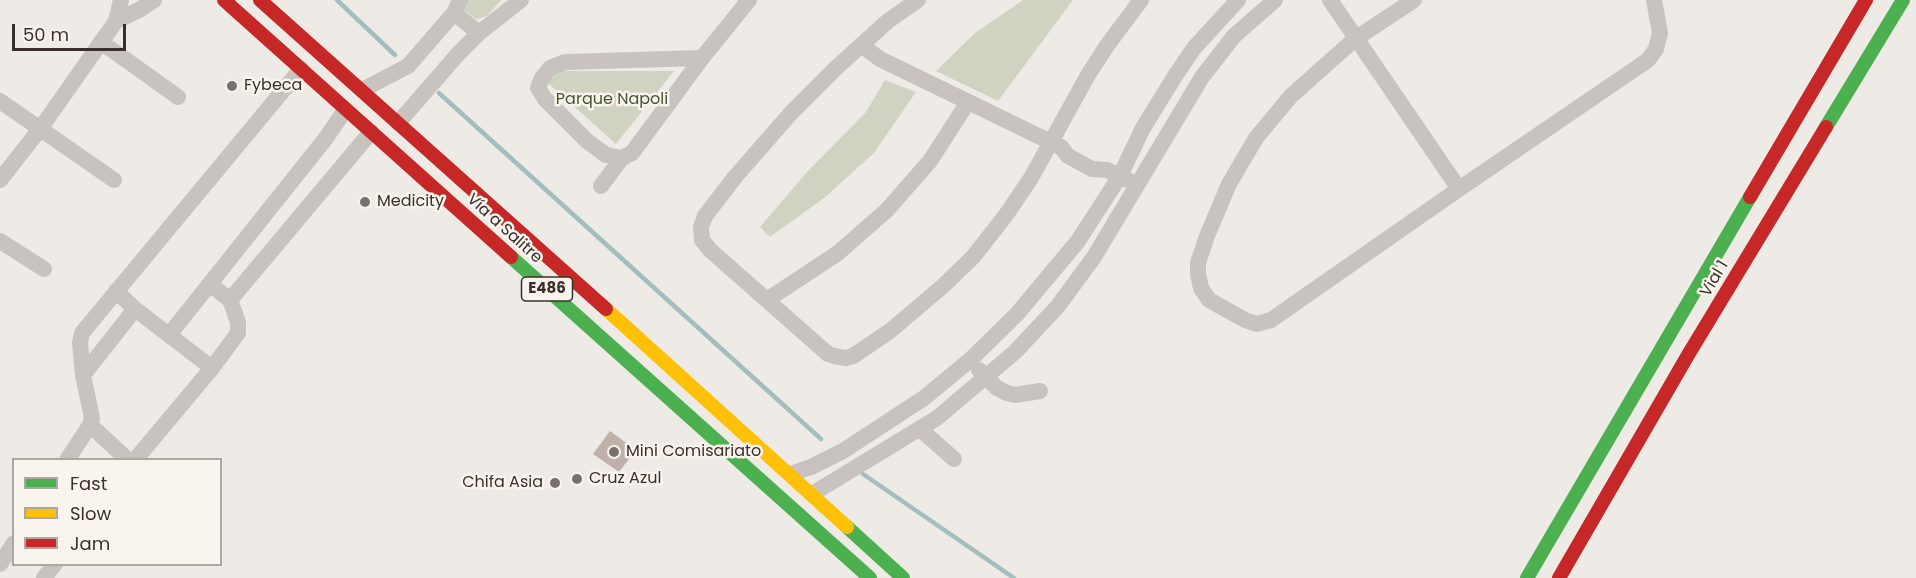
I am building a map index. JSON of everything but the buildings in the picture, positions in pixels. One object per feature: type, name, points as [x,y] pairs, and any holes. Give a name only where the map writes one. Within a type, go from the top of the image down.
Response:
[{"type":"main road","name":"Vía a Salitre","points":[[224,0],[870,578]]},
{"type":"main road","name":"Vía a Salitre","points":[[260,0],[790,474],[903,578]]},
{"type":"main road","points":[[1527,578],[1866,0]]},
{"type":"main road","name":"Vial 1","points":[[1559,578],[1688,355],[1903,0]]},
{"type":"street","points":[[117,21],[121,0]]},
{"type":"street","points":[[0,180],[40,129],[117,21],[154,0]]},
{"type":"street","points":[[398,123],[479,33],[521,0]]},
{"type":"street","points":[[601,186],[622,158],[632,153],[748,0]]},
{"type":"street","points":[[918,0],[888,21],[813,89],[762,144],[702,221],[700,233],[706,245],[828,354],[840,358],[853,356],[890,331],[973,256],[1057,145],[1094,66],[1141,0]]},
{"type":"street","points":[[790,474],[811,467],[843,451],[924,398],[970,360],[1017,315],[1059,266],[1095,217],[1113,173],[1174,76],[1194,48],[1238,0]]},
{"type":"street","points":[[812,494],[937,418],[1015,352],[1058,306],[1094,257],[1202,77],[1234,36],[1275,0]]},
{"type":"street","points":[[1330,0],[1459,189]]},
{"type":"street","points":[[1414,0],[1355,39],[1291,96],[1256,138],[1229,184],[1198,263],[1201,288],[1209,300],[1257,324],[1271,320],[1648,60],[1656,49],[1660,33],[1654,0]]},
{"type":"street","points":[[362,90],[408,66],[426,47],[457,6],[479,33]]},
{"type":"street","points":[[101,42],[178,97]]},
{"type":"street","points":[[861,45],[880,59],[1057,145],[1073,146],[1099,160],[1113,173],[1139,185]]},
{"type":"street","points":[[426,47],[447,66]]},
{"type":"street","points":[[622,158],[606,155],[587,141],[545,99],[538,88],[550,68],[566,62],[702,58]]},
{"type":"street","points":[[408,66],[430,86]]},
{"type":"street","points":[[69,458],[90,425],[92,411],[83,375],[81,337],[116,291],[301,69]]},
{"type":"street","points":[[0,101],[114,180]]},
{"type":"street","points":[[767,300],[838,253],[887,210],[930,161],[968,102]]},
{"type":"street","points":[[169,335],[326,138],[345,110]]},
{"type":"street","points":[[230,300],[371,132]]},
{"type":"street","points":[[287,187],[310,205]]},
{"type":"street","points":[[249,235],[271,251]]},
{"type":"street","points":[[0,241],[44,269]]},
{"type":"street","points":[[136,458],[212,368],[238,333],[238,321],[230,300],[210,284]]},
{"type":"street","points":[[116,291],[135,309],[212,368]]},
{"type":"street","points":[[83,375],[135,309]]},
{"type":"street","points":[[970,360],[997,388],[1015,395],[1040,391]]},
{"type":"street","points":[[924,398],[937,418]]},
{"type":"street","points":[[90,425],[127,458]]},
{"type":"street","points":[[920,429],[954,459]]},
{"type":"street","points":[[0,564],[12,546]]},
{"type":"street","points":[[44,578],[53,566]]},
{"type":"green space","points":[[465,0],[501,0],[487,16],[476,19],[464,10]]},
{"type":"green space","points":[[1023,0],[1073,0],[998,101],[936,71],[975,33]]},
{"type":"green space","name":"Parque Napoli","points":[[559,71],[674,71],[616,144],[548,83]]},
{"type":"green space","points":[[885,80],[916,92],[874,153],[824,198],[770,237],[760,227],[807,172],[866,112]]},
{"type":"waterway","points":[[337,0],[395,55]]},
{"type":"waterway","points":[[439,93],[821,439]]},
{"type":"waterway","points":[[863,474],[1014,578]]},
{"type":"traffic: fast","points":[[1826,127],[1903,0]]},
{"type":"traffic: fast","points":[[1527,578],[1750,197]]},
{"type":"traffic: fast","points":[[511,257],[870,578]]},
{"type":"traffic: fast","points":[[847,527],[903,578]]},
{"type":"traffic: slow","points":[[606,309],[847,527]]},
{"type":"traffic: jam","points":[[224,0],[511,257]]},
{"type":"traffic: jam","points":[[260,0],[606,309]]},
{"type":"traffic: jam","points":[[1750,197],[1866,0]]},
{"type":"traffic: jam","points":[[1559,578],[1688,355],[1826,127]]},
{"type":"place","name":"Fybeca","points":[[232,86]]},
{"type":"place","name":"Medicity","points":[[365,202]]},
{"type":"place","name":"Mini Comisariato","points":[[614,452]]},
{"type":"place","name":"Cruz Azul","points":[[577,479]]},
{"type":"place","name":"Chifa Asia","points":[[555,483]]}]
